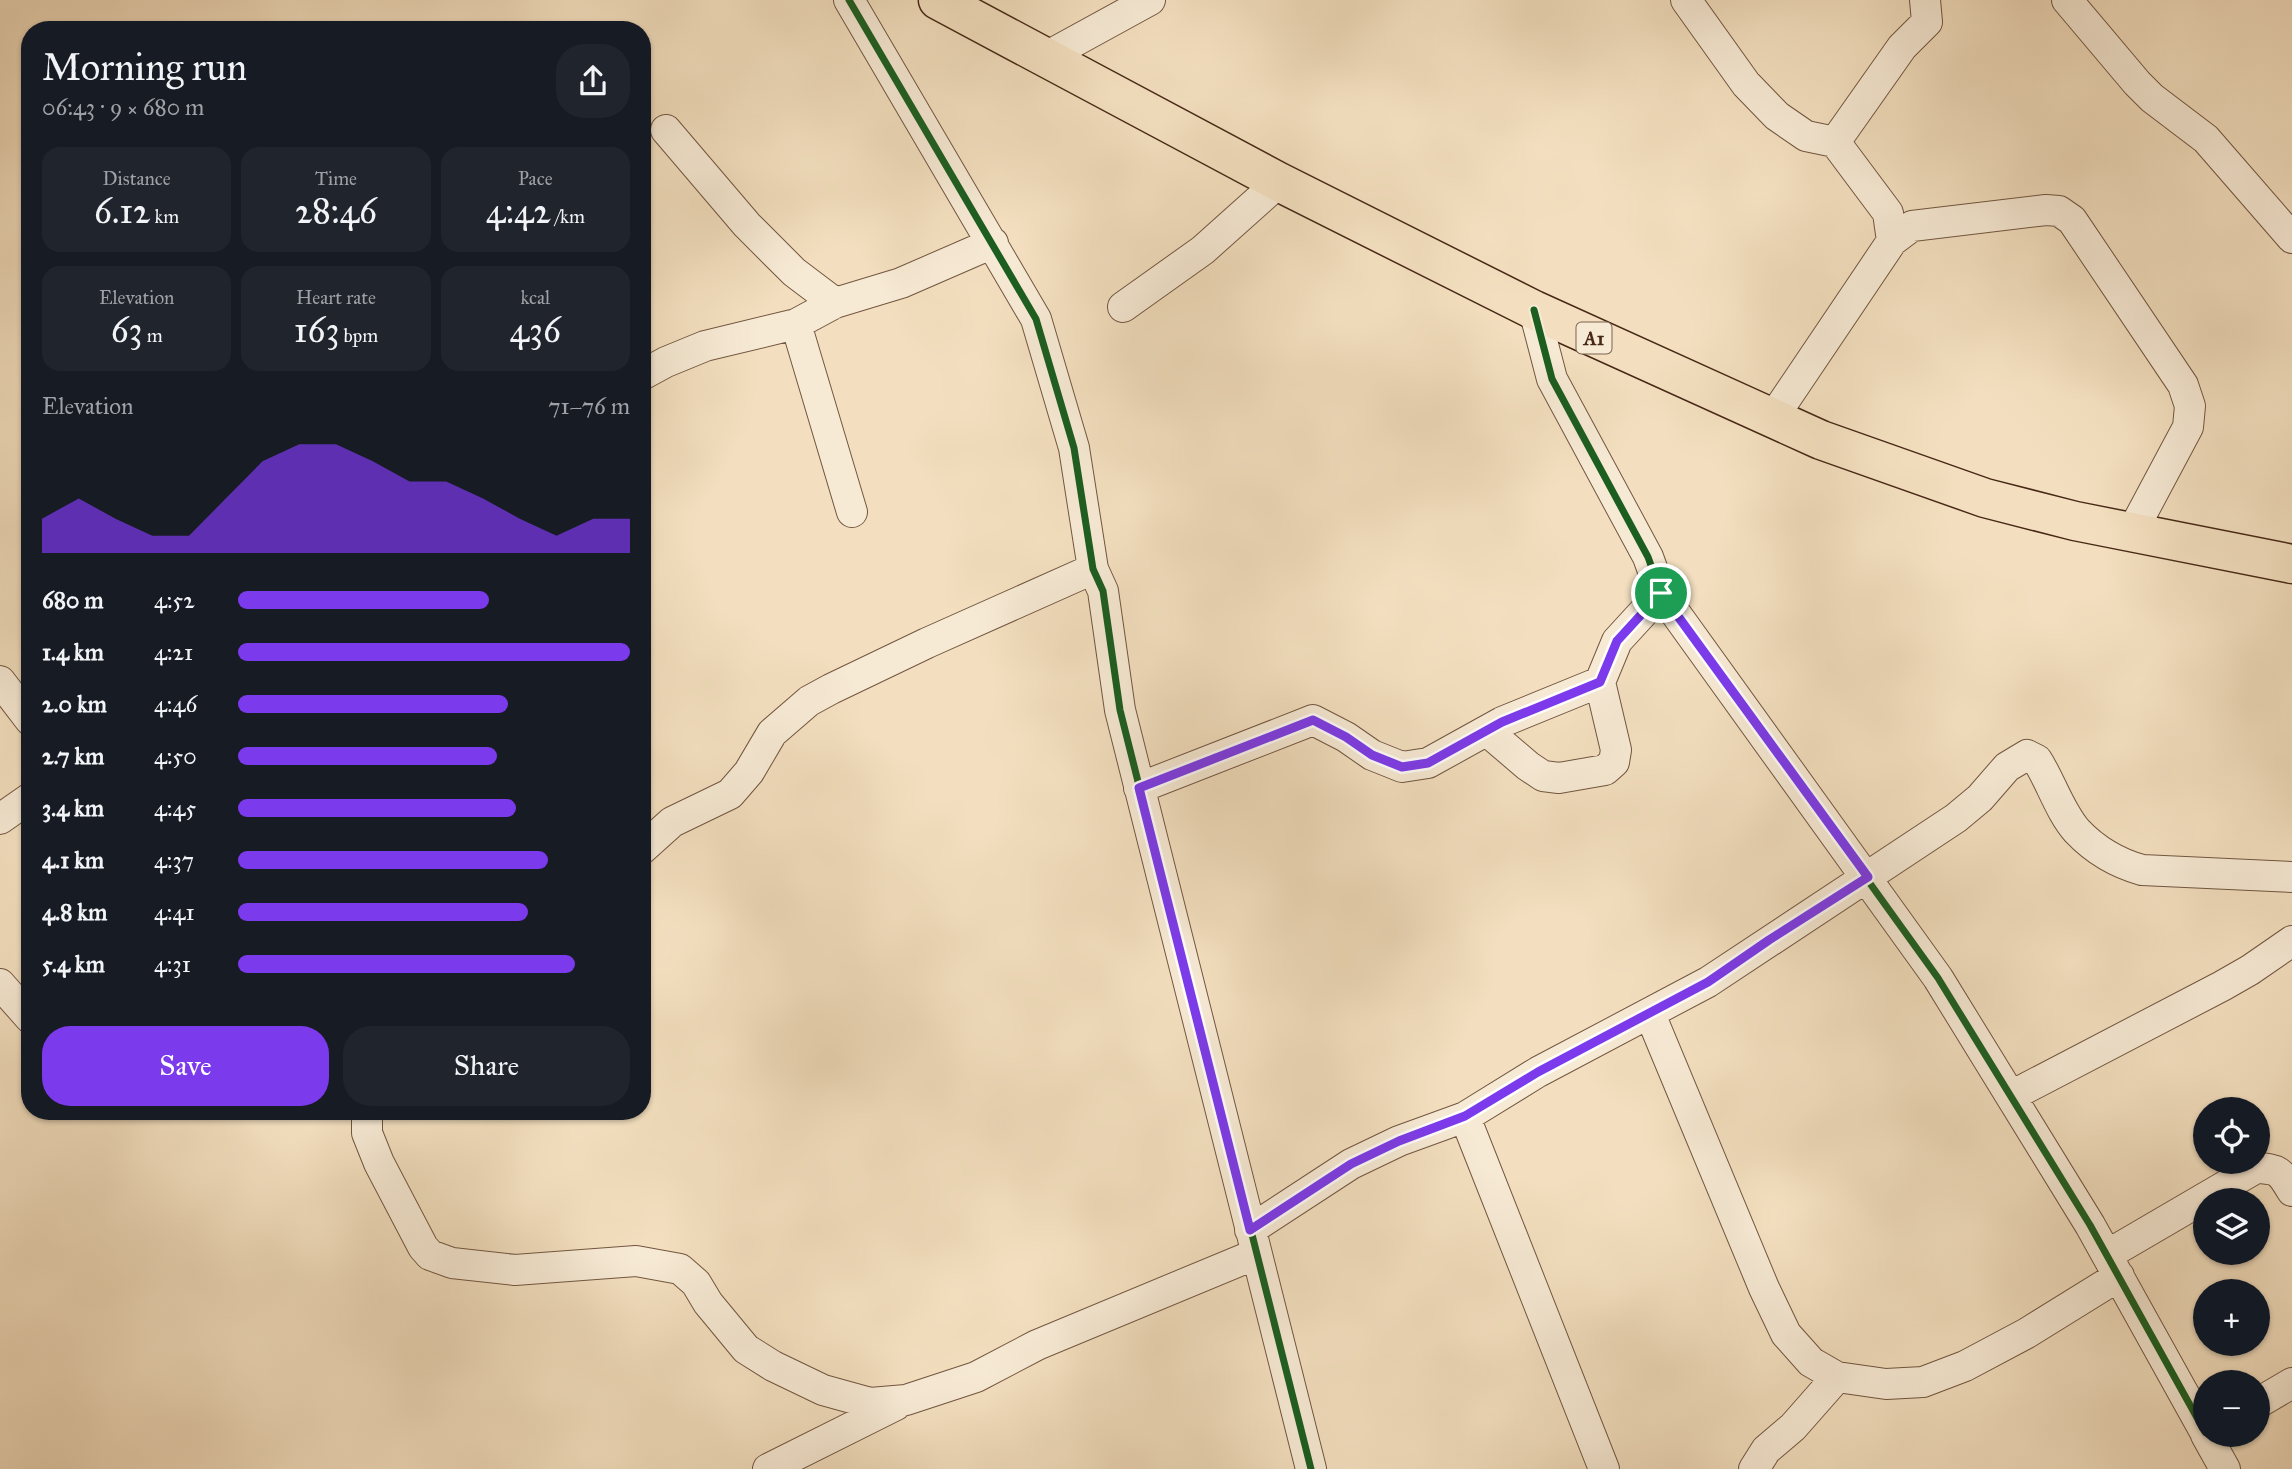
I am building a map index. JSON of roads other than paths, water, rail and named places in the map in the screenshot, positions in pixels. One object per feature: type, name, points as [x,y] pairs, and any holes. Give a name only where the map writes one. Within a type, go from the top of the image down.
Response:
[{"type":"highway","name":"A1","points":[[938,0],[1279,182],[1534,310],[1833,445],[1985,498],[2075,521],[2292,564]]},
{"type":"street","points":[[849,0],[1036,319],[1074,448],[1093,569],[1103,590],[1120,710],[1311,1469]]},
{"type":"street","points":[[1045,57],[1150,0]]},
{"type":"street","points":[[1686,0],[1746,84],[1777,116],[1807,136],[1835,142],[1897,226]]},
{"type":"street","points":[[1835,142],[1902,47],[1927,22],[1925,0]]},
{"type":"street","points":[[2067,0],[2137,83],[2152,98],[2206,139],[2292,238]]},
{"type":"street","points":[[666,130],[747,225],[794,272],[835,303]]},
{"type":"street","points":[[1123,307],[1203,250],[1279,182]]},
{"type":"street","points":[[1897,226],[2046,210],[2059,211],[2072,220],[2183,385],[2190,406],[2188,427],[2132,532]]},
{"type":"street","points":[[1772,419],[1897,226]]},
{"type":"street","points":[[651,370],[705,346],[796,324],[835,303],[901,283],[993,243]]},
{"type":"street","points":[[1534,310],[1552,379],[1648,557],[1661,593],[1868,877],[1899,926],[1938,978],[2113,1265],[2213,1453]]},
{"type":"street","points":[[796,324],[852,512]]},
{"type":"street","points":[[651,841],[672,822],[730,794],[749,772],[772,733],[809,701],[927,643],[1093,569]]},
{"type":"street","points":[[1487,731],[1543,776],[1559,778],[1605,770],[1614,762],[1616,750],[1600,682],[1617,641],[1661,593]]},
{"type":"street","points":[[0,681],[21,708]]},
{"type":"street","points":[[1139,788],[1313,720],[1346,737],[1372,755],[1402,767],[1428,763],[1502,722],[1600,682]]},
{"type":"street","points":[[768,1469],[906,1400],[976,1377],[1253,1242],[1351,1164],[1399,1141],[1465,1116],[1538,1072],[1708,982],[1956,818],[1980,798],[2007,767],[2027,755],[2037,760],[2076,830],[2105,854],[2124,864],[2142,870],[2292,877]]},
{"type":"street","points":[[0,819],[21,804]]},
{"type":"street","points":[[2011,1096],[2222,986],[2292,941]]},
{"type":"street","points":[[0,984],[21,1008]]},
{"type":"street","points":[[1650,1014],[1764,1289],[1786,1334],[1811,1362],[1838,1377],[1886,1384],[1923,1382],[1965,1366],[2027,1334],[2113,1265],[2256,1168],[2286,1171]]},
{"type":"street","points":[[1465,1116],[1604,1469]]},
{"type":"street","points":[[368,1120],[367,1133],[379,1163],[423,1247],[430,1255],[452,1263],[515,1270],[636,1261],[680,1269],[696,1283],[708,1303],[746,1349],[773,1366],[823,1390],[870,1403],[906,1400]]},
{"type":"street","points":[[1754,1469],[1766,1450],[1793,1427],[1838,1377]]},
{"type":"street","points":[[2270,1396],[2292,1383]]}]
